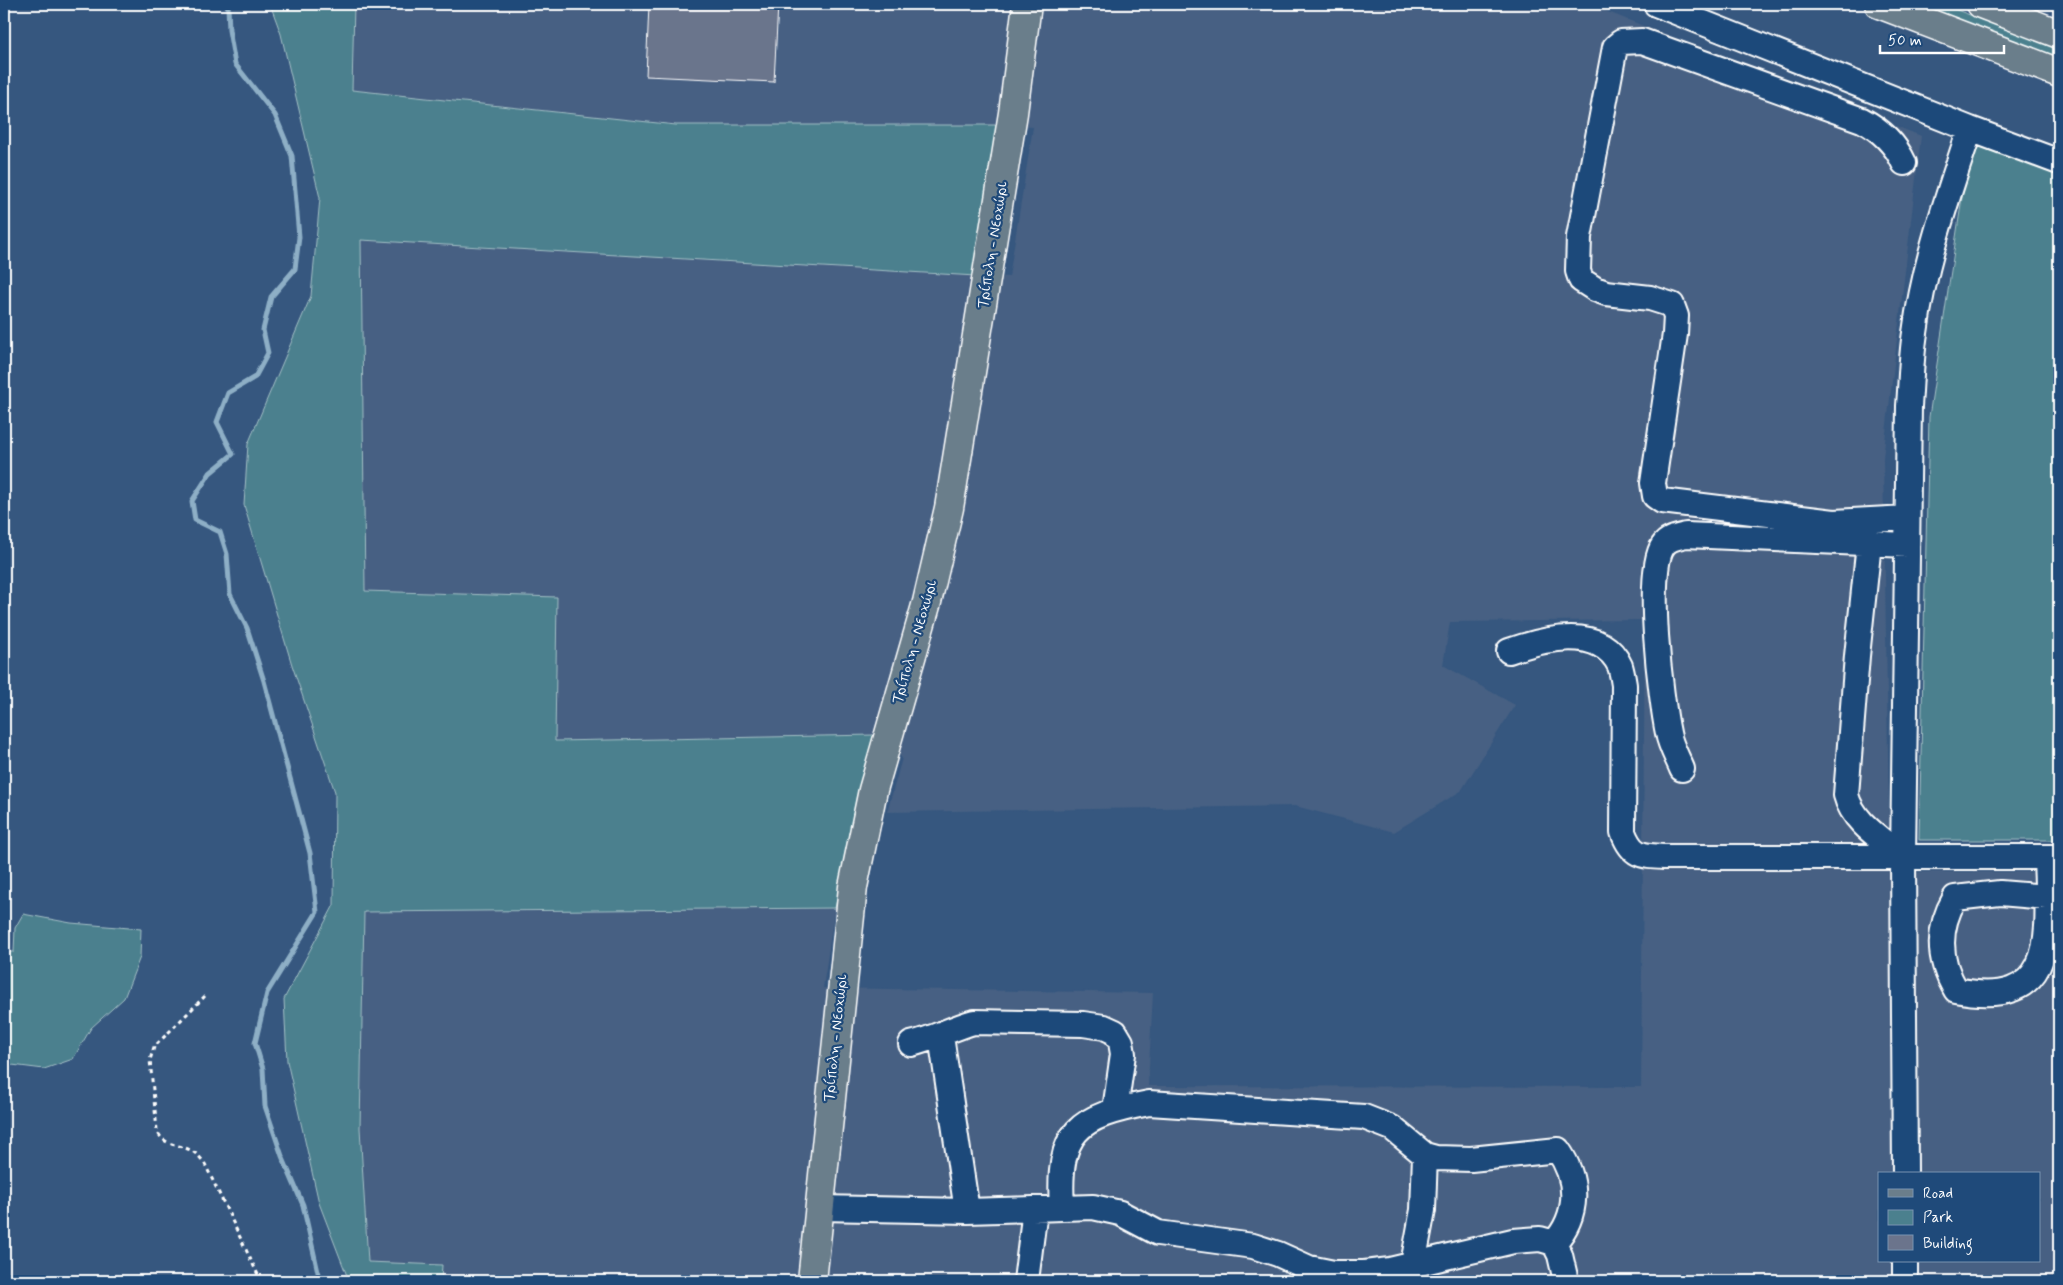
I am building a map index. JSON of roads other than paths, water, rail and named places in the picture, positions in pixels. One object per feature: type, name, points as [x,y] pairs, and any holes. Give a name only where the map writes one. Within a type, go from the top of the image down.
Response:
[{"type":"main road","name":"Τρίπολη - Νεοχώρι","points":[[812,1281],[853,887],[873,790],[927,602],[949,508],[1014,113],[1027,4]]},
{"type":"main road","points":[[1879,4],[2059,72]]},
{"type":"main road","points":[[1981,4],[2059,34]]},
{"type":"street","points":[[1656,4],[1970,129],[2059,162]]},
{"type":"street","points":[[1904,163],[1893,143],[1873,126],[1862,120],[1642,41],[1621,42],[1615,47],[1580,237],[1578,271],[1581,280],[1595,289],[1606,293],[1650,298],[1672,305],[1676,316],[1675,334],[1653,483],[1655,496],[1662,502],[1834,522],[1907,518]]},
{"type":"street","points":[[1798,98],[1806,64]]},
{"type":"street","points":[[1905,1172],[1903,857],[1908,406],[1915,333],[1928,268],[1970,129]]},
{"type":"street","points":[[1682,769],[1668,734],[1657,645],[1654,580],[1658,557],[1663,545],[1672,538],[1686,535],[1907,545]]},
{"type":"street","points":[[1869,543],[1857,656],[1846,795],[1849,806],[1857,819],[1903,857]]},
{"type":"street","points":[[1509,651],[1535,642],[1581,638],[1605,646],[1620,667],[1624,685],[1623,832],[1628,846],[1635,853],[1665,857],[2053,857],[2047,897],[2047,942],[2044,952],[2030,978],[2016,989],[1974,994],[1956,990],[1945,969],[1941,945],[1944,920],[1955,898],[2000,893],[2047,897]]},
{"type":"street","points":[[912,1044],[940,1036],[957,1027],[974,1022],[1083,1024],[1104,1027],[1115,1032],[1121,1042],[1123,1054],[1115,1110]]},
{"type":"street","points":[[940,1036],[967,1211]]},
{"type":"street","points":[[1062,1208],[1063,1165],[1066,1147],[1073,1133],[1090,1120],[1115,1110],[1149,1103],[1364,1117],[1392,1128],[1425,1155],[1471,1159],[1558,1150],[1570,1171],[1574,1195],[1569,1221],[1554,1243]]},
{"type":"street","points":[[1413,1264],[1424,1210],[1425,1155]]},
{"type":"street","points":[[820,1208],[967,1211],[1093,1207],[1120,1213],[1158,1233],[1253,1246],[1278,1254],[1309,1268],[1334,1273],[1379,1276],[1413,1264],[1513,1241],[1540,1239],[1554,1243],[1560,1255],[1566,1281]]},
{"type":"street","points":[[1026,1281],[1035,1209]]},
{"type":"street","points":[[1905,1262],[1905,1281]]},
{"type":"waterway","points":[[226,4],[228,7],[229,30],[235,64],[275,115],[292,156],[299,237],[295,269],[271,297],[263,330],[268,353],[255,377],[228,393],[217,422],[233,454],[210,473],[192,501],[195,520],[220,532],[227,554],[230,594],[247,628],[264,681],[310,853],[317,912],[267,993],[255,1043],[263,1069],[265,1106],[282,1156],[303,1205],[320,1281]]}]
